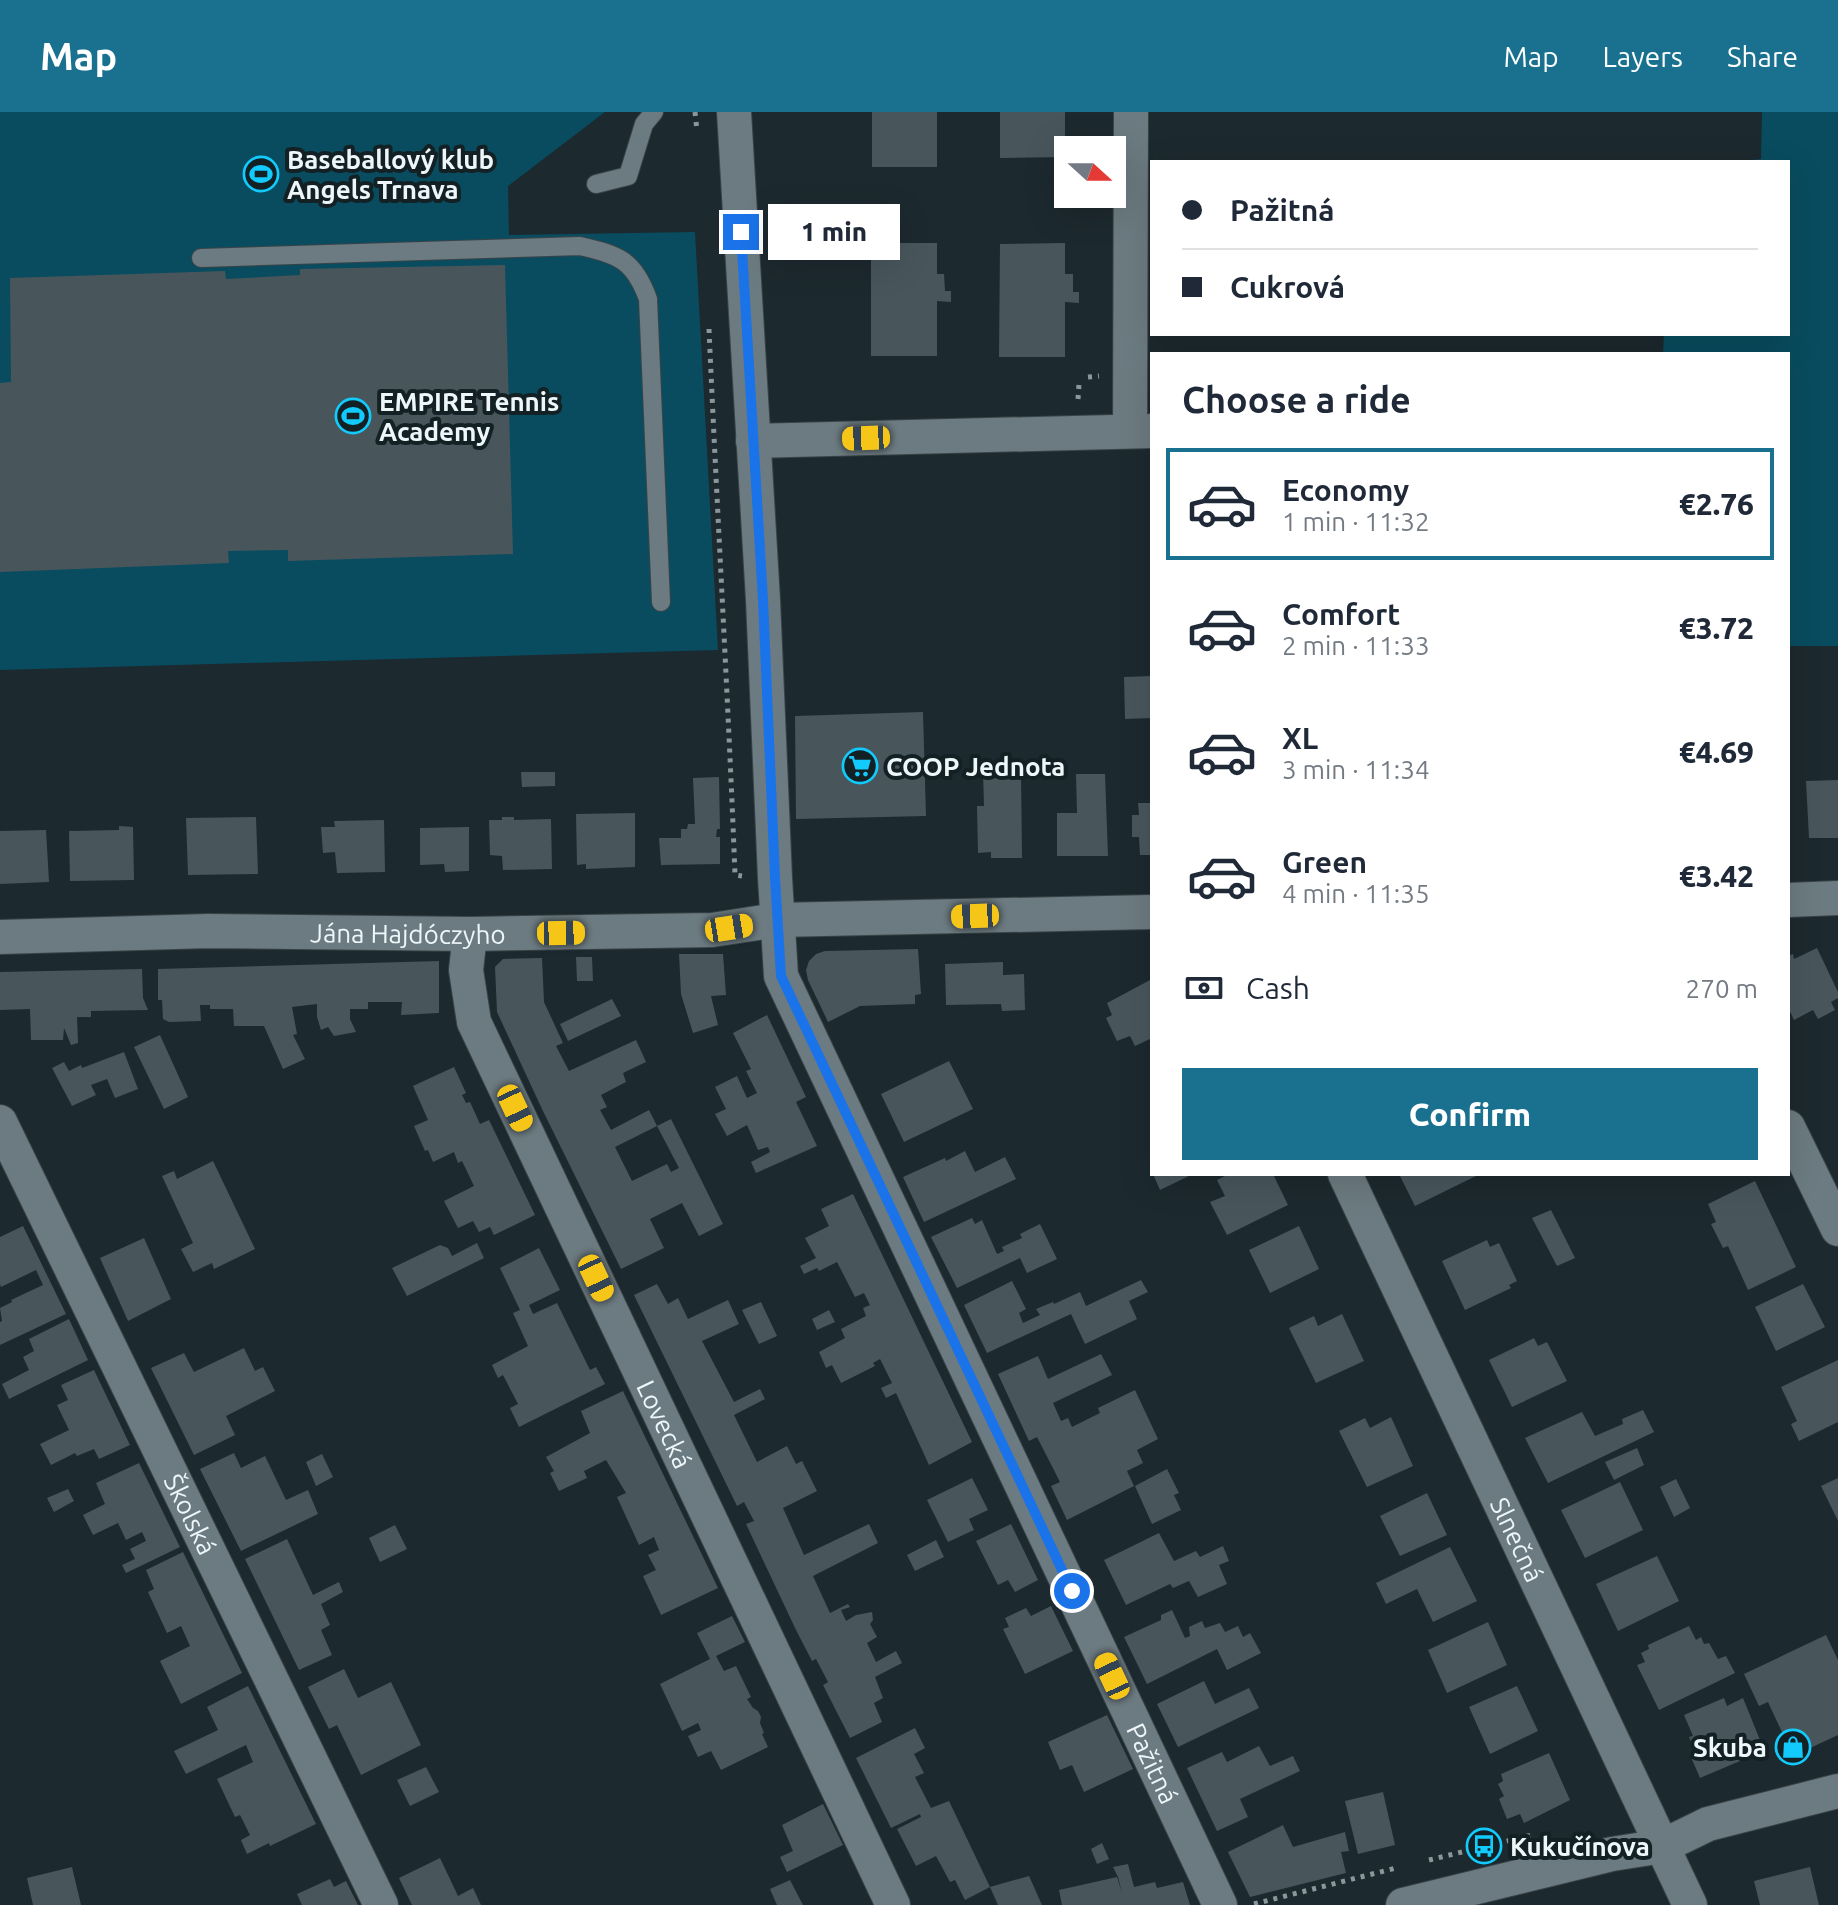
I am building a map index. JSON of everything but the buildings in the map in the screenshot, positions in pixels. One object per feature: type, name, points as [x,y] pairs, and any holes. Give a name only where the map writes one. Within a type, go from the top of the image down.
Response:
[{"type":"street","name":"Pažitná","points":[[734,112],[764,615],[781,976],[1220,1905]]},
{"type":"street","points":[[753,441],[1141,431],[1131,112]]},
{"type":"street","points":[[1790,900],[1838,898]]},
{"type":"street","name":"Jána Hajdóczyho","points":[[0,937],[209,931],[470,934],[712,930],[777,920],[1150,912]]},
{"type":"street","name":"Lovecká","points":[[470,934],[466,970],[474,1022],[893,1905]]},
{"type":"street","name":"Školská","points":[[0,1122],[381,1905]]},
{"type":"street","points":[[1790,1131],[1838,1229]]},
{"type":"street","name":"Slnečná","points":[[1346,1176],[1690,1905]]},
{"type":"street","points":[[1403,1905],[1612,1854],[1663,1846],[1708,1824],[1838,1791]]},
{"type":"lane","points":[[596,184],[628,176],[644,124],[654,112]]},
{"type":"lane","points":[[201,258],[580,246],[626,263],[641,278],[648,299],[661,602]]},
{"type":"path","points":[[695,112],[698,134]]},
{"type":"path","points":[[709,321],[735,875]]},
{"type":"path","points":[[1426,1860],[1545,1831]]},
{"type":"path","points":[[1250,1905],[1396,1868]]},
{"type":"shaded area","name":"EMPIRE Tennis Academy","points":[[0,112],[605,112],[508,186],[509,235],[695,232],[718,650],[0,670]]},
{"type":"shaded area","points":[[1762,112],[1838,112],[1838,646],[1790,646],[1790,352],[1663,352],[1664,336],[1790,336],[1790,160],[1752,160],[1761,159]]},
{"type":"place","name":"Baseballový klub Angels Trnava","points":[[261,174]]},
{"type":"place","name":"EMPIRE Tennis Academy","points":[[353,416]]},
{"type":"place","name":"COOP Jednota","points":[[860,766]]},
{"type":"place","name":"Skuba","points":[[1793,1747]]},
{"type":"place","name":"Kukučínova","points":[[1484,1846]]},
{"type":"route","points":[[741,232],[781,976],[1072,1591]]}]
